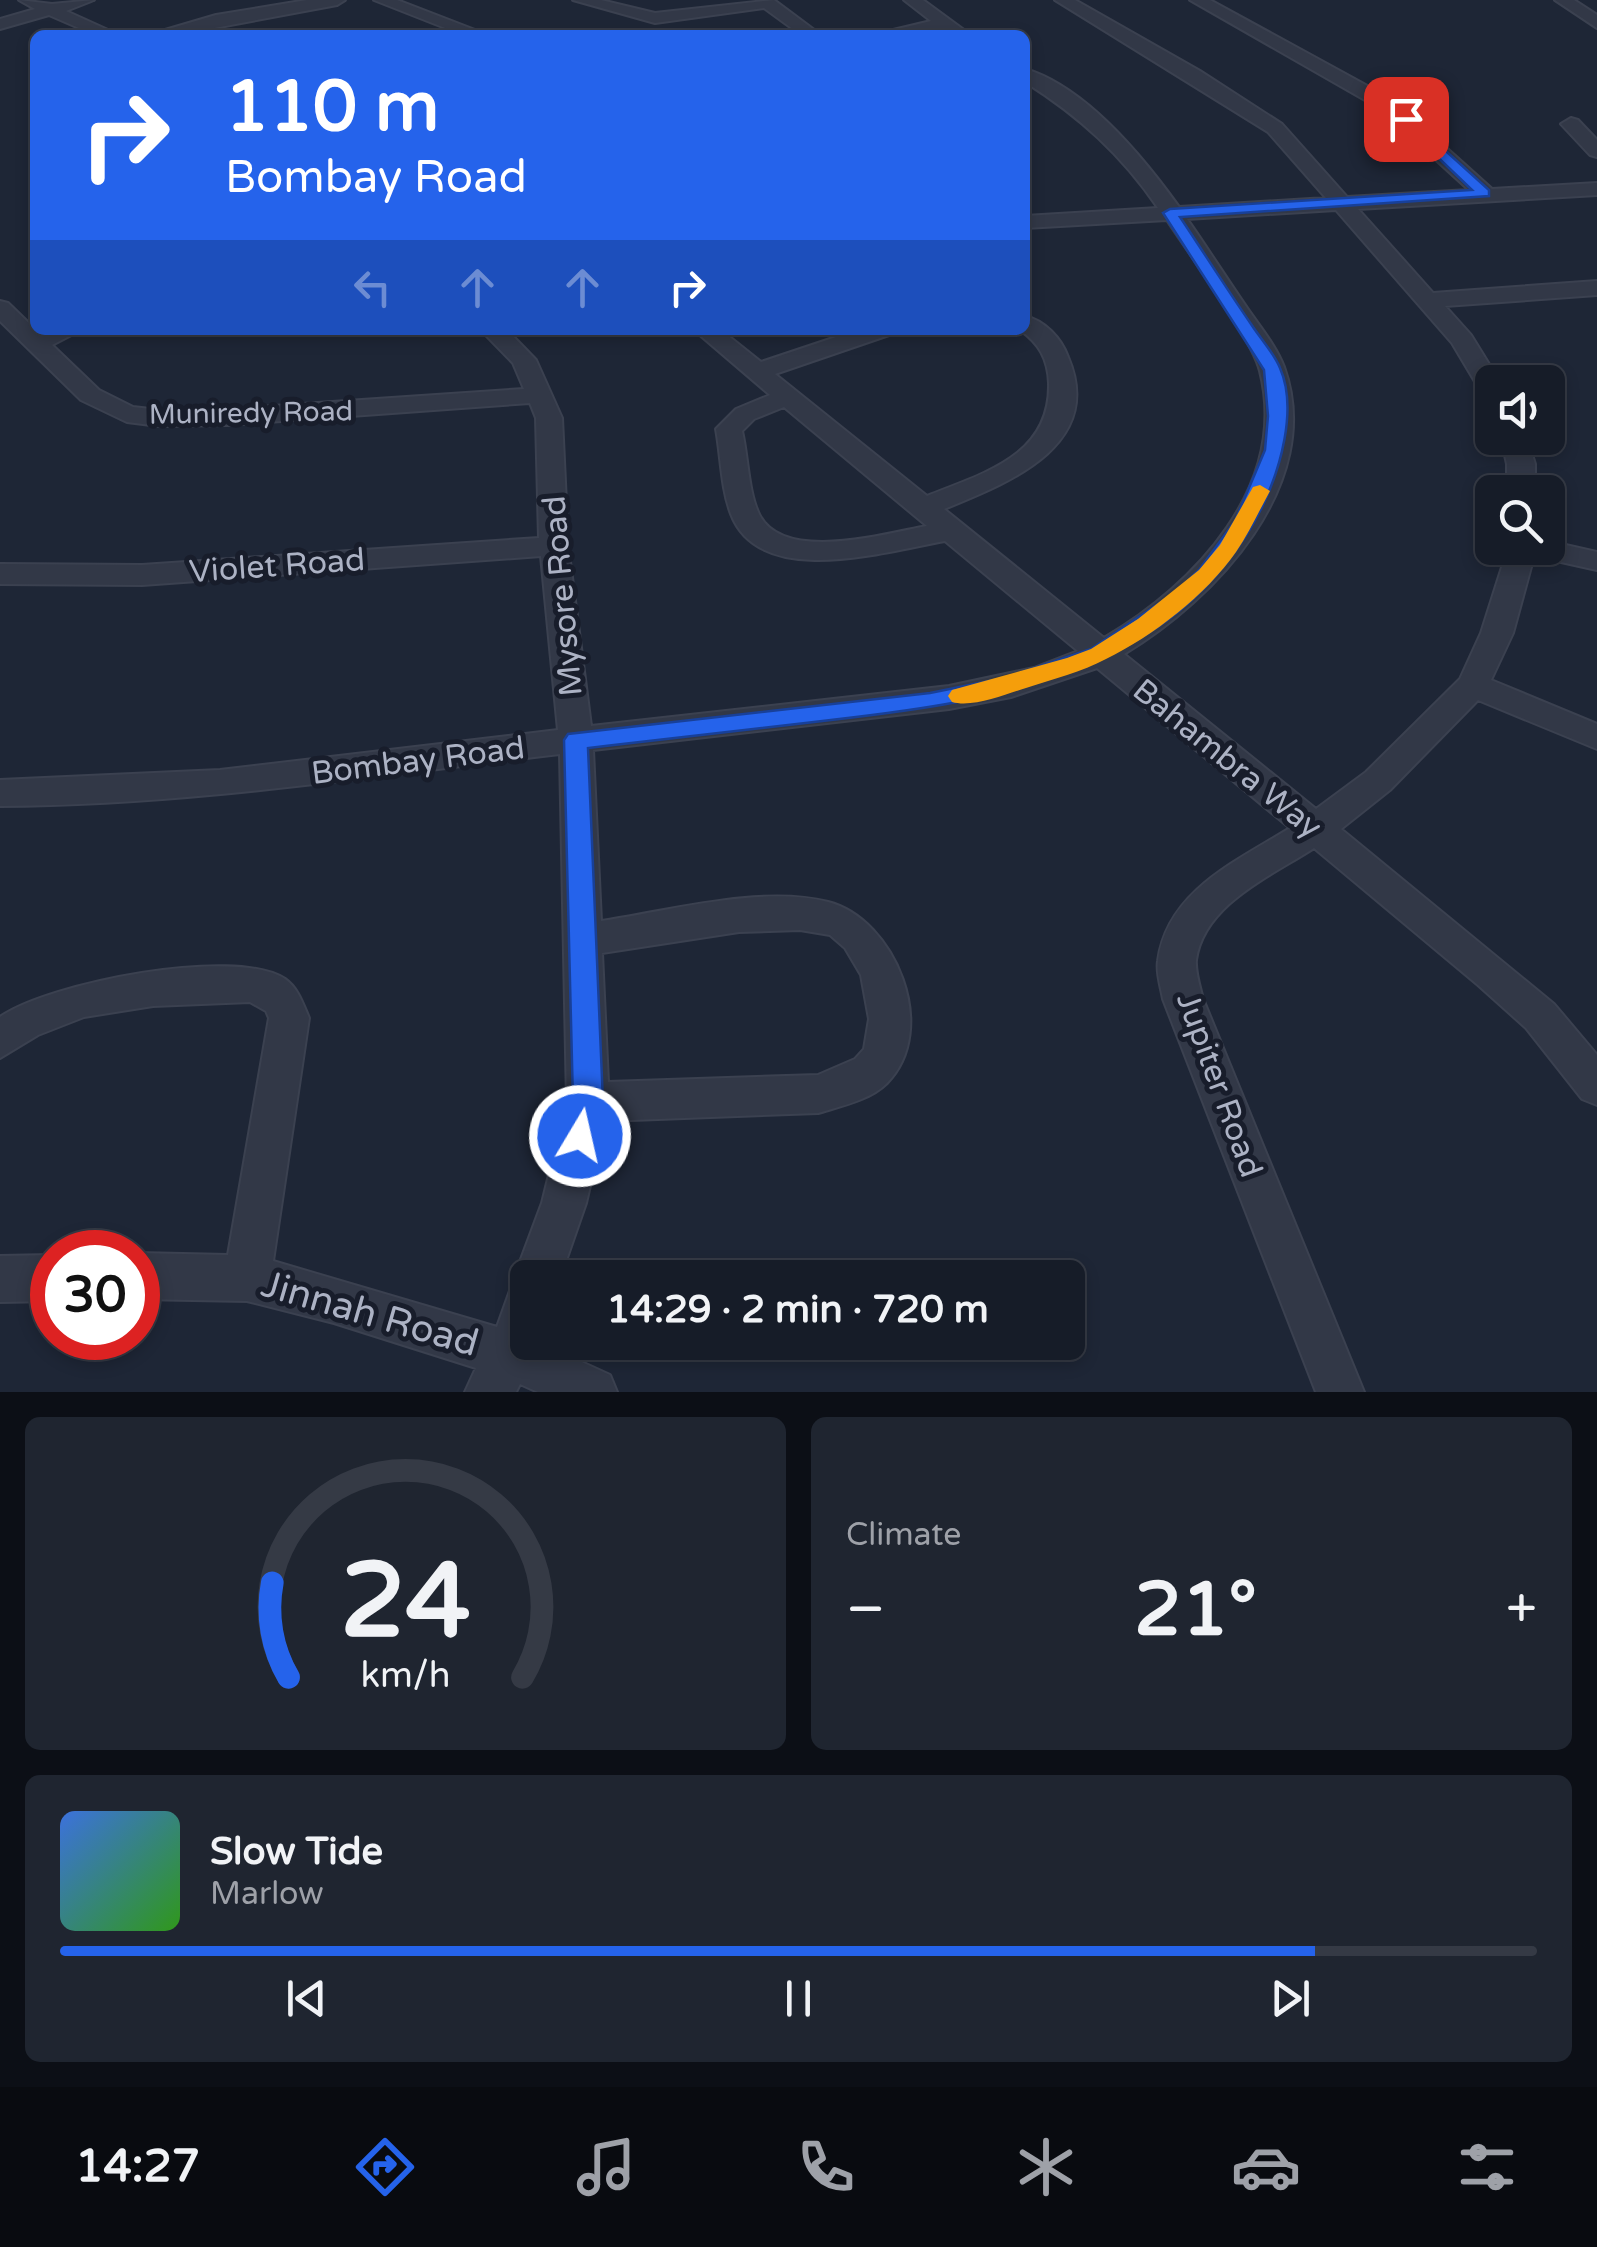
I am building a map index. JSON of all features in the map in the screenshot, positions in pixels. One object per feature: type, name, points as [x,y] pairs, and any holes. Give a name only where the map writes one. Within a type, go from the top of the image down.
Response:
[{"type":"street","points":[[26,0],[98,30]]},
{"type":"street","points":[[0,24],[86,0]]},
{"type":"street","points":[[177,30],[337,0]]},
{"type":"street","points":[[382,0],[465,30]]},
{"type":"street","points":[[912,0],[956,30]]},
{"type":"street","points":[[1063,0],[1274,128],[1338,205],[1428,300],[1462,340],[1477,365]]},
{"type":"street","points":[[1198,0],[1386,104],[1484,193]]},
{"type":"street","points":[[1563,0],[1591,20]]},
{"type":"street","points":[[595,2],[633,15],[668,18],[765,2],[805,30]]},
{"type":"street","points":[[908,30],[945,23]]},
{"type":"street","name":"Bombay Road","points":[[0,793],[73,794],[214,786],[576,740],[930,701],[1007,686],[1099,654],[1146,624],[1206,574],[1244,522],[1263,486],[1274,450],[1277,416],[1272,370],[1170,213],[1107,133],[1030,78]]},
{"type":"street","points":[[1571,124],[1597,152]]},
{"type":"street","points":[[1030,222],[1597,188]]},
{"type":"street","points":[[1428,300],[1597,288]]},
{"type":"street","name":"Muniredy Road","points":[[0,308],[90,395],[110,408],[159,418],[341,412],[542,396]]},
{"type":"street","points":[[925,507],[998,475],[1041,447],[1056,428],[1061,374],[1056,354],[1046,338],[1030,327]]},
{"type":"street","points":[[36,342],[55,335]]},
{"type":"street","name":"Mysore Road","points":[[499,335],[524,360],[549,418],[554,546],[576,740],[588,1102],[564,1203],[543,1260]]},
{"type":"street","name":"Bahambra Way","points":[[713,335],[1540,1016],[1597,1086]]},
{"type":"street","points":[[760,371],[865,335]]},
{"type":"street","points":[[788,397],[736,419],[728,429],[745,514],[762,536],[786,548],[828,552],[954,531]]},
{"type":"street","name":"Violet Road","points":[[0,574],[142,575],[554,546]]},
{"type":"street","points":[[1565,554],[1597,561]]},
{"type":"street","name":"Jupiter Road","points":[[1340,1392],[1184,999],[1176,964],[1185,929],[1222,888],[1314,830],[1378,781],[1472,686],[1497,633],[1517,565]]},
{"type":"street","points":[[1472,686],[1597,737]]},
{"type":"street","points":[[583,940],[768,916],[829,917],[847,925],[879,966],[889,1026],[883,1056],[870,1073],[851,1085],[818,1094],[588,1102]]},
{"type":"street","points":[[0,1040],[33,1015],[110,996],[250,985],[268,989],[280,999],[289,1018],[284,1063],[247,1278]]},
{"type":"street","name":"Jinnah Road","points":[[160,1276],[247,1278],[334,1300],[500,1374],[593,1392]]},
{"type":"street","points":[[0,1279],[30,1278]]},
{"type":"street","points":[[500,1374],[510,1350]]},
{"type":"slow traffic","points":[[960,696],[1007,686],[1074,664],[1099,654],[1146,624],[1206,574],[1228,548],[1260,491]]},
{"type":"route","points":[[580,1136],[588,1102],[576,740],[930,701],[978,692],[1050,673],[1099,654],[1146,624],[1183,596],[1228,548],[1263,486],[1274,450],[1277,416],[1272,370],[1256,339],[1170,213],[1484,193],[1406,119]]}]
